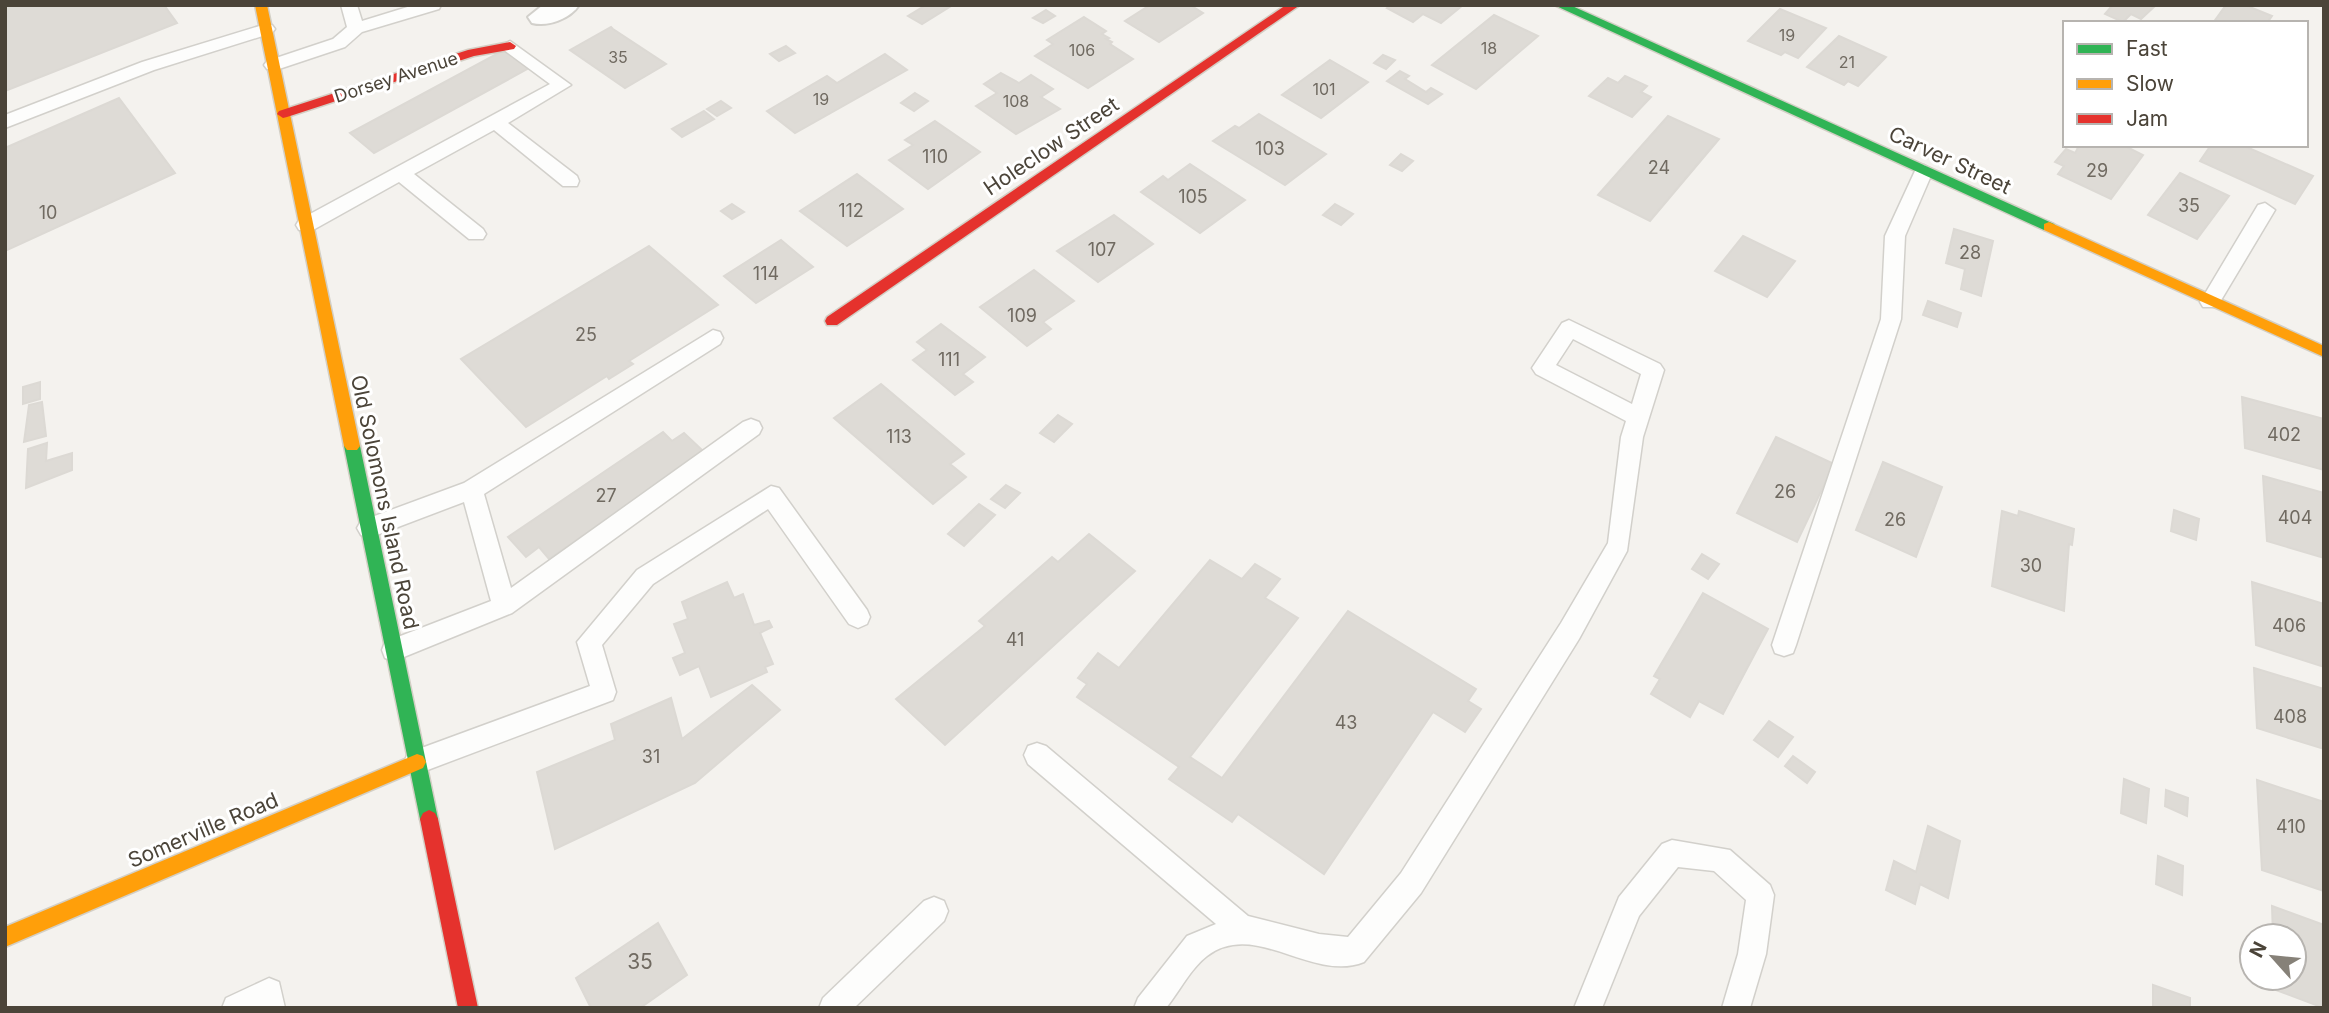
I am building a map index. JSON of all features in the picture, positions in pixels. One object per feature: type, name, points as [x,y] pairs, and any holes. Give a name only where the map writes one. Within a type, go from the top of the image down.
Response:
[{"type":"street","name":"Old Solomons Island Road","points":[[261,5],[468,1008]]},
{"type":"street","name":"Holeclow Street","points":[[832,321],[1294,5]]},
{"type":"street","name":"Carver Street","points":[[1560,5],[2324,352]]},
{"type":"street","name":"Dorsey Avenue","points":[[283,114],[471,53],[510,46]]},
{"type":"street","name":"Somerville Road","points":[[5,937],[417,762]]},
{"type":"lane","points":[[349,5],[356,28]]},
{"type":"lane","points":[[273,65],[339,43],[356,28],[433,5]]},
{"type":"lane","points":[[5,122],[148,66],[265,29]]},
{"type":"lane","points":[[306,225],[562,85],[510,46]]},
{"type":"lane","points":[[495,122],[570,181]]},
{"type":"lane","points":[[1784,645],[1891,319],[1895,236],[1924,171]]},
{"type":"lane","points":[[401,174],[476,234]]},
{"type":"lane","points":[[2210,302],[2264,210]]},
{"type":"lane","points":[[1037,755],[1241,928],[1319,948],[1354,952],[1411,883],[1570,631],[1619,544],[1632,437],[1640,418],[1653,370],[1569,328],[1543,368],[1640,418]]},
{"type":"lane","points":[[369,528],[472,491],[713,338]]},
{"type":"lane","points":[[394,650],[504,606],[751,428]]},
{"type":"lane","points":[[472,491],[504,606]]},
{"type":"lane","points":[[417,762],[604,692],[589,642],[645,577],[771,495],[858,617]]},
{"type":"lane","points":[[1588,1008],[1629,907],[1672,853],[1720,859],[1760,895],[1752,954],[1736,1008]]},
{"type":"lane","points":[[833,1008],[934,911]]},
{"type":"lane","points":[[1148,1008],[1197,946],[1241,928]]},
{"type":"lane","points":[[236,1008],[269,992],[271,1008]]},
{"type":"building","points":[[5,5],[164,5],[177,23],[5,91]]},
{"type":"building","points":[[926,5],[951,6],[922,24],[908,16]]},
{"type":"building","points":[[1150,5],[1190,5],[1203,13],[1159,42],[1125,21]]},
{"type":"building","points":[[1391,5],[1463,5],[1441,23],[1423,14],[1413,22],[1387,8]]},
{"type":"building","points":[[2110,5],[2156,5],[2141,19],[2131,14],[2124,21],[2105,14],[2112,6]]},
{"type":"building","points":[[2226,5],[2245,5],[2272,16],[2268,21],[2214,21]]},
{"type":"building","points":[[1780,9],[1826,28],[1798,58],[1785,52],[1781,55],[1748,41]]},
{"type":"building","points":[[1046,10],[1055,16],[1043,23],[1033,18]]},
{"type":"building","points":[[1494,15],[1538,36],[1476,89],[1432,65]]},
{"type":"building","points":[[1084,17],[1106,31],[1102,34],[1109,38],[1106,39],[1112,42],[1110,44],[1133,59],[1088,88],[1035,56],[1053,44],[1047,40]]},
{"type":"building","points":[[611,27],[666,64],[625,88],[570,50]]},
{"type":"building","points":[[1839,36],[1886,57],[1858,86],[1848,81],[1844,85],[1807,67]]},
{"type":"building","points":[[786,46],[795,53],[779,61],[770,54]]},
{"type":"building","points":[[506,49],[531,67],[374,153],[350,133]]},
{"type":"building","points":[[885,54],[907,70],[795,133],[767,111],[827,76],[837,83]]},
{"type":"building","points":[[1383,55],[1395,60],[1386,69],[1374,63]]},
{"type":"building","points":[[1330,60],[1368,82],[1321,118],[1282,95]]},
{"type":"building","points":[[1400,71],[1409,76],[1405,79],[1426,92],[1431,88],[1442,94],[1428,104],[1387,81]]},
{"type":"building","points":[[1001,73],[1019,83],[1031,75],[1053,89],[1041,97],[1060,109],[1016,134],[976,106],[997,93],[984,84]]},
{"type":"building","points":[[1625,76],[1647,86],[1641,92],[1651,97],[1632,117],[1589,96],[1608,78],[1618,83]]},
{"type":"building","points":[[915,93],[928,101],[914,111],[901,103]]},
{"type":"building","points":[[119,98],[175,173],[5,251],[5,148]]},
{"type":"building","points":[[721,101],[731,108],[717,116],[707,109]]},
{"type":"building","points":[[704,111],[714,119],[682,137],[672,129]]},
{"type":"building","points":[[1259,114],[1326,154],[1285,185],[1213,141]]},
{"type":"building","points":[[1668,116],[1719,139],[1650,221],[1598,195]]},
{"type":"building","points":[[935,121],[980,152],[928,189],[889,160],[913,145],[905,140]]},
{"type":"building","points":[[2076,147],[2127,147],[2143,155],[2111,199],[2058,174],[2064,166],[2055,162],[2066,149],[2075,153],[2078,148]]},
{"type":"building","points":[[2210,147],[2247,147],[2313,176],[2295,204],[2200,161]]},
{"type":"building","points":[[1401,154],[1413,161],[1402,171],[1390,165]]},
{"type":"building","points":[[1190,164],[1245,200],[1200,233],[1141,192],[1163,176],[1168,180]]},
{"type":"building","points":[[2180,173],[2229,196],[2197,239],[2148,215]]},
{"type":"building","points":[[857,174],[903,209],[847,246],[800,211]]},
{"type":"building","points":[[732,204],[744,212],[732,219],[721,211]]},
{"type":"building","points":[[1335,204],[1353,214],[1341,225],[1323,215]]},
{"type":"building","points":[[1114,215],[1153,244],[1098,282],[1057,251]]},
{"type":"building","points":[[1954,229],[1993,241],[1981,296],[1961,289],[1965,269],[1946,263]]},
{"type":"building","points":[[1743,236],[1795,261],[1767,297],[1715,271]]},
{"type":"building","points":[[781,240],[813,267],[756,303],[724,276]]},
{"type":"building","points":[[649,246],[718,305],[629,361],[633,364],[609,379],[607,376],[526,427],[461,359]]},
{"type":"building","points":[[1034,270],[1074,301],[1043,322],[1051,329],[1027,346],[980,307]]},
{"type":"building","points":[[1928,301],[1961,313],[1957,327],[1923,315]]},
{"type":"building","points":[[941,324],[985,357],[963,374],[973,382],[955,395],[913,360],[927,350],[917,342]]},
{"type":"building","points":[[40,382],[40,399],[23,404],[23,387]]},
{"type":"building","points":[[881,384],[964,454],[950,464],[966,477],[933,504],[834,418]]},
{"type":"building","points":[[2242,397],[2324,419],[2324,470],[2245,448]]},
{"type":"building","points":[[42,402],[46,436],[24,442],[29,405]]},
{"type":"building","points":[[1058,415],[1072,424],[1054,442],[1040,433]]},
{"type":"building","points":[[663,432],[672,441],[684,433],[704,452],[549,559],[539,547],[526,557],[508,537]]},
{"type":"building","points":[[1776,437],[1834,464],[1797,542],[1737,513]]},
{"type":"building","points":[[47,443],[46,461],[72,453],[72,470],[26,488],[28,449]]},
{"type":"building","points":[[1883,462],[1942,487],[1916,557],[1856,530]]},
{"type":"building","points":[[2263,476],[2324,493],[2324,558],[2267,541]]},
{"type":"building","points":[[1006,485],[1020,493],[1005,508],[991,499]]},
{"type":"building","points":[[979,504],[995,515],[964,546],[948,534]]},
{"type":"building","points":[[2174,510],[2199,519],[2196,540],[2171,531]]},
{"type":"building","points":[[2002,511],[2018,516],[2019,511],[2074,529],[2072,545],[2069,544],[2064,611],[1992,586]]},
{"type":"building","points":[[1089,534],[1135,571],[945,745],[896,699],[985,626],[979,621],[1052,557],[1058,562]]},
{"type":"building","points":[[1702,554],[1719,564],[1708,579],[1692,569]]},
{"type":"building","points":[[1210,560],[1242,579],[1255,564],[1280,579],[1265,598],[1298,618],[1190,757],[1222,778],[1348,611],[1476,689],[1468,701],[1481,709],[1465,732],[1433,712],[1324,874],[1238,814],[1232,822],[1169,779],[1179,767],[1077,697],[1087,684],[1078,678],[1098,653],[1119,668]]},
{"type":"building","points":[[727,582],[734,598],[743,594],[754,625],[769,621],[772,627],[760,633],[773,664],[765,667],[767,672],[711,697],[699,666],[680,675],[673,658],[685,653],[674,624],[688,619],[682,602]]},
{"type":"building","points":[[2252,582],[2324,604],[2324,667],[2256,645]]},
{"type":"building","points":[[1703,593],[1768,629],[1723,714],[1699,701],[1690,717],[1651,694],[1660,679],[1654,676]]},
{"type":"building","points":[[2254,668],[2324,689],[2324,749],[2257,728]]},
{"type":"building","points":[[752,685],[780,710],[695,783],[555,849],[537,772],[615,740],[611,724],[671,698],[682,739]]},
{"type":"building","points":[[1769,721],[1793,737],[1778,757],[1754,740]]},
{"type":"building","points":[[1793,756],[1815,772],[1807,783],[1785,766]]},
{"type":"building","points":[[2124,779],[2149,789],[2146,823],[2121,813]]},
{"type":"building","points":[[2257,780],[2324,802],[2324,891],[2262,870]]},
{"type":"building","points":[[2166,790],[2188,798],[2187,816],[2165,806]]},
{"type":"building","points":[[1928,826],[1960,841],[1948,898],[1920,884],[1915,904],[1886,890],[1894,861],[1916,872]]},
{"type":"building","points":[[2158,856],[2183,866],[2182,895],[2156,884]]},
{"type":"building","points":[[2272,906],[2324,925],[2324,1008],[2281,992],[2308,992],[2308,922],[2273,922]]},
{"type":"building","points":[[658,923],[687,975],[640,1008],[591,1008],[576,978]]},
{"type":"building","points":[[2153,985],[2190,998],[2190,1008],[2153,1008]]},
{"type":"traffic: fast","points":[[1560,5],[2049,227]]},
{"type":"traffic: fast","points":[[352,446],[429,819]]},
{"type":"traffic: slow","points":[[261,5],[352,446]]},
{"type":"traffic: slow","points":[[2049,227],[2324,352]]},
{"type":"traffic: slow","points":[[5,937],[417,762]]},
{"type":"traffic: jam","points":[[832,321],[1294,5]]},
{"type":"traffic: jam","points":[[283,114],[472,53],[510,46]]},
{"type":"traffic: jam","points":[[429,819],[468,1008]]}]
